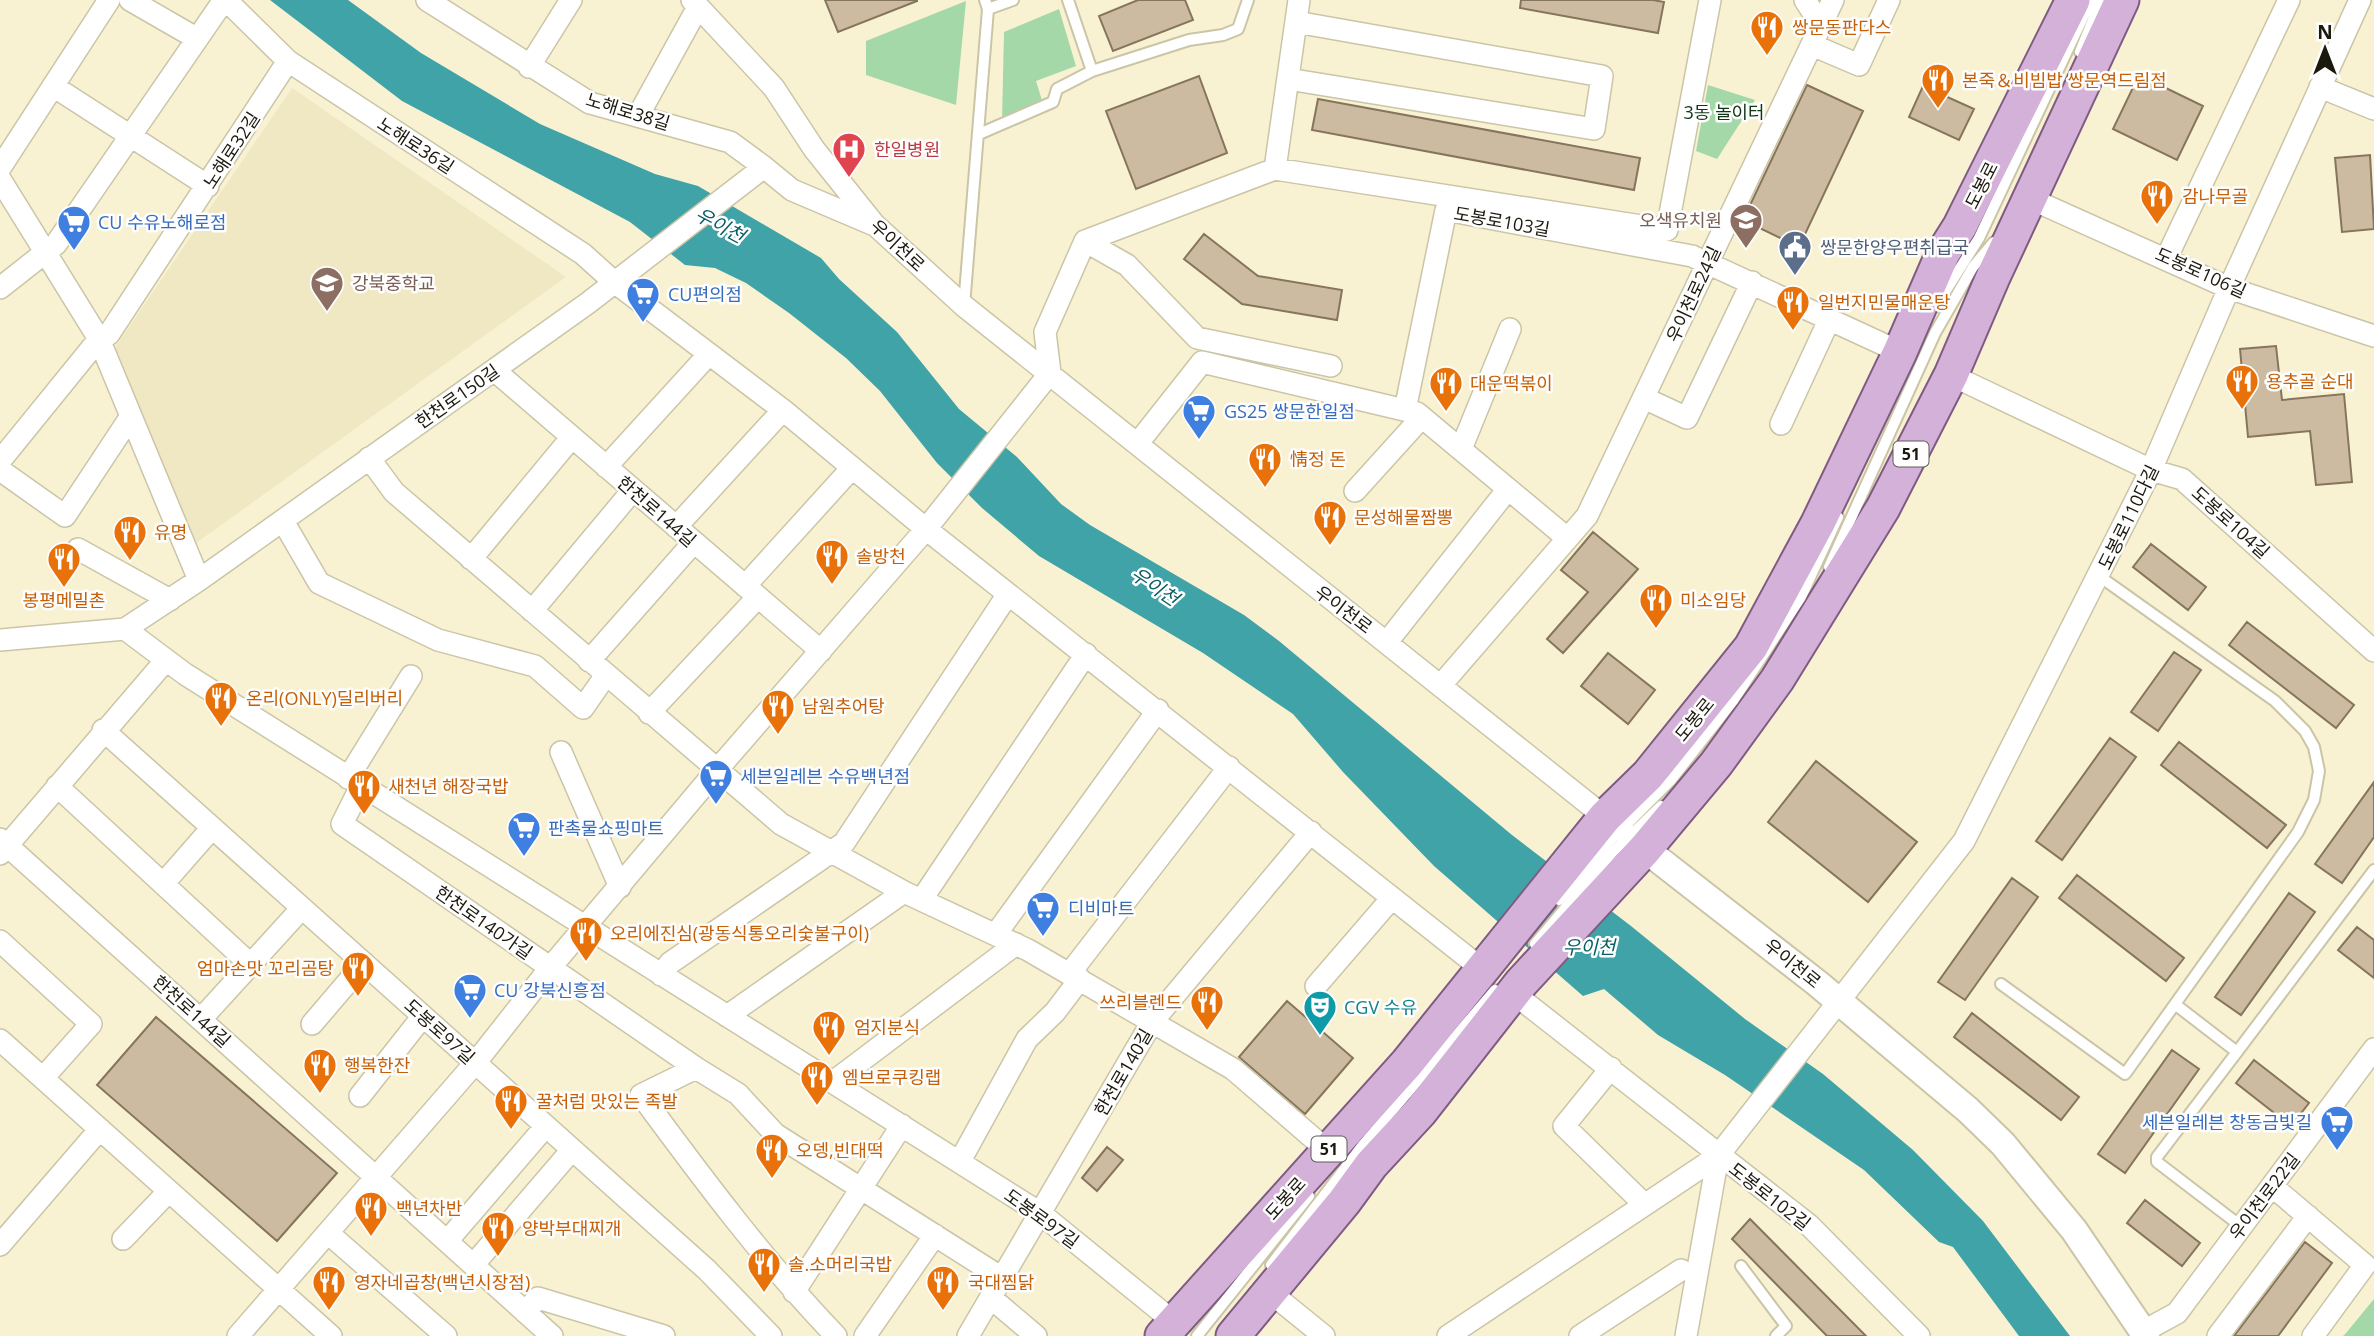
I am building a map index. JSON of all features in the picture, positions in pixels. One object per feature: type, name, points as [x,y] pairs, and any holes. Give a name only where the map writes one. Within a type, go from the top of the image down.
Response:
[{"type":"main road","name":"도봉로","points":[[1617,842],[1648,775],[1751,647],[1818,523],[1900,352],[1943,253],[1961,226],[2073,0]]},
{"type":"main road","name":"도봉로","points":[[1178,1331],[1328,1151],[1407,1063],[1505,971],[1617,842],[1716,764],[1777,680],[1883,508],[1951,376],[1993,278],[2122,0]]},
{"type":"main road","name":"51","points":[[1505,971],[1617,842]]},
{"type":"main road","name":"도봉로","points":[[1233,1336],[1266,1286],[1420,1112],[1505,971]]},
{"type":"street","points":[[0,168],[109,0]]},
{"type":"street","points":[[130,0],[196,38]]},
{"type":"street","points":[[0,288],[56,244],[196,38],[225,0]]},
{"type":"street","name":"노해로36길","points":[[225,0],[288,61],[583,254],[622,275],[709,354],[783,410],[926,529],[1086,654]]},
{"type":"street","name":"노해로38길","points":[[426,0],[590,103],[730,142],[761,169]]},
{"type":"street","points":[[529,67],[572,0]]},
{"type":"street","points":[[1275,169],[1299,0]]},
{"type":"street","points":[[237,1336],[476,1062],[550,968],[716,771],[926,529],[1050,373],[1045,332],[1085,241],[1275,169],[1667,230],[1710,0]]},
{"type":"street","points":[[1804,0],[1821,24]]},
{"type":"street","name":"우이천로24길","points":[[1441,685],[1587,516],[1833,0]]},
{"type":"street","points":[[1812,45],[1859,65],[1889,0]]},
{"type":"street","points":[[2167,257],[2289,0]]},
{"type":"street","name":"도봉로110다길","points":[[1722,1152],[1841,1003],[1976,823],[2151,470],[2229,288],[2360,0]]},
{"type":"street","name":"우이천로","points":[[638,116],[695,3],[774,88],[814,149],[874,224],[964,306],[1441,685],[1617,842],[1841,1003],[1968,1110],[2003,1144],[2074,1230],[2145,1333]]},
{"type":"street","points":[[1287,79],[1594,129],[1602,76],[1296,22]]},
{"type":"street","name":"노해로32길","points":[[0,461],[99,339],[109,334],[288,61]]},
{"type":"street","points":[[53,86],[208,186]]},
{"type":"street","points":[[2320,88],[2374,108]]},
{"type":"street","points":[[761,169],[792,190],[874,224]]},
{"type":"street","name":"한천로150길","points":[[0,640],[125,629],[283,521],[588,303],[761,169]]},
{"type":"street","points":[[3,192],[99,339],[199,580]]},
{"type":"street","name":"도봉로106길","points":[[2031,199],[2167,257],[2229,288],[2374,336]]},
{"type":"street","name":"도봉로103길","points":[[1413,413],[1446,210],[1692,256],[1900,352]]},
{"type":"street","points":[[1085,241],[1127,265],[1196,338],[1331,366]]},
{"type":"street","points":[[1644,398],[1688,418],[1752,282]]},
{"type":"street","points":[[1781,424],[1829,318]]},
{"type":"street","points":[[1461,449],[1510,329]]},
{"type":"street","points":[[606,467],[709,354]]},
{"type":"street","points":[[1138,443],[1202,362],[1413,413],[1461,449],[1567,538]]},
{"type":"street","name":"한천로144길","points":[[494,370],[821,651]]},
{"type":"street","name":"도봉로104길","points":[[1951,376],[2151,470],[2182,479],[2374,652]]},
{"type":"street","points":[[677,527],[783,410]]},
{"type":"street","points":[[1355,491],[1413,413]]},
{"type":"street","points":[[0,470],[65,516],[131,416]]},
{"type":"street","points":[[471,559],[572,437]]},
{"type":"street","points":[[369,458],[394,492],[781,824],[913,896],[1016,944],[1233,1069],[1328,1151]]},
{"type":"street","points":[[649,713],[852,468]]},
{"type":"street","name":"우이천로","points":[[1387,642],[1508,489]]},
{"type":"street","points":[[532,611],[634,490]]},
{"type":"street","points":[[283,521],[319,583],[438,640],[536,666],[583,708],[606,676]]},
{"type":"street","points":[[590,661],[694,542]]},
{"type":"street","points":[[78,549],[170,600]]},
{"type":"street","points":[[661,975],[670,964],[844,843],[1008,594]]},
{"type":"street","name":"도봉로97길","points":[[125,629],[166,660],[354,782],[1040,1213],[1178,1331]]},
{"type":"street","points":[[727,1016],[913,896],[1086,654]]},
{"type":"street","name":"도봉로102길","points":[[1086,654],[1392,898],[1505,971],[1611,1068],[1722,1152],[1809,1225],[1919,1336]]},
{"type":"street","points":[[3,846],[166,660]]},
{"type":"street","points":[[354,782],[411,676]]},
{"type":"street","points":[[996,934],[1158,710]]},
{"type":"street","name":"도봉로97길","points":[[103,730],[707,1270],[763,1332]]},
{"type":"street","points":[[561,752],[620,887]]},
{"type":"street","points":[[960,1161],[1027,1039],[1055,1013],[1075,976],[1229,766]]},
{"type":"street","name":"한천로140가길","points":[[354,782],[342,824],[696,1068],[738,1094],[775,1134],[1002,1278]]},
{"type":"street","points":[[57,786],[251,965]]},
{"type":"street","points":[[163,884],[212,828]]},
{"type":"street","name":"한천로140길","points":[[968,1336],[1152,1022],[1311,832]]},
{"type":"street","name":"한천로144길","points":[[3,846],[377,1177]]},
{"type":"street","points":[[1316,986],[1392,898]]},
{"type":"street","points":[[201,1019],[302,908]]},
{"type":"street","points":[[0,941],[91,1024],[43,1078]]},
{"type":"street","points":[[833,1082],[1016,944]]},
{"type":"street","points":[[312,1024],[364,964]]},
{"type":"street","points":[[360,1096],[423,1016]]},
{"type":"street","points":[[0,1040],[331,1336]]},
{"type":"street","name":"우이천로22길","points":[[2145,1333],[2177,1313],[2374,1049]]},
{"type":"street","points":[[696,1068],[641,1095],[712,1191],[794,1292],[836,1336]]},
{"type":"street","points":[[1611,1068],[1564,1126],[1644,1204]]},
{"type":"street","points":[[794,1292],[902,1125]]},
{"type":"street","points":[[448,1240],[545,1127]]},
{"type":"street","points":[[0,1245],[100,1129]]},
{"type":"street","points":[[474,1264],[571,1151]]},
{"type":"street","points":[[1448,1336],[1722,1152]]},
{"type":"street","points":[[1686,1336],[1722,1152]]},
{"type":"street","points":[[377,1177],[552,1336]]},
{"type":"street","points":[[2272,1186],[2365,1265],[2314,1336]]},
{"type":"street","points":[[123,1238],[169,1191]]},
{"type":"street","points":[[2218,1336],[2308,1216]]},
{"type":"street","points":[[328,1233],[446,1336]]},
{"type":"street","points":[[865,1336],[935,1235]]},
{"type":"street","points":[[1580,1336],[1681,1270]]},
{"type":"street","points":[[1266,1286],[1324,1336]]},
{"type":"street","points":[[525,1312],[538,1298],[664,1336]]},
{"type":"street","points":[[991,1298],[1036,1336]]},
{"type":"lane","points":[[964,306],[987,5],[1013,0]]},
{"type":"lane","points":[[1068,0],[1092,71]]},
{"type":"lane","points":[[979,134],[1052,102],[1057,89],[1092,71],[1189,40],[1223,35],[1238,29],[1248,0]]},
{"type":"lane","points":[[1871,441],[1928,317],[1979,238],[2091,0]]},
{"type":"lane","points":[[2073,69],[2101,0]]},
{"type":"lane","points":[[1617,842],[1671,795],[1703,756],[1789,634],[1839,547],[1935,333],[1973,267],[1993,245],[1998,233]]},
{"type":"lane","points":[[1617,842],[1705,739],[1759,664],[1801,597],[1845,500]]},
{"type":"lane","points":[[2001,984],[2125,1074],[2298,832],[2314,800],[2319,771],[2314,747],[2305,731],[2276,701],[2099,576]]},
{"type":"lane","points":[[2242,1227],[2157,1162],[2157,1157],[2374,870]]},
{"type":"lane","points":[[1178,1331],[1505,971]]},
{"type":"lane","points":[[2176,1005],[2237,1052]]},
{"type":"lane","points":[[1741,1266],[1795,1336]]},
{"type":"lane","points":[[1776,1336],[1786,1326]]},
{"type":"shaded area","name":"강북중학교","points":[[292,88],[566,277],[192,546],[114,349]]},
{"type":"green space","points":[[966,1],[956,105],[866,75],[866,41]]},
{"type":"green space","points":[[1059,9],[1076,66],[1036,81],[1044,107],[1002,120],[1004,32]]},
{"type":"green space","name":"3동 놀이터","points":[[1708,85],[1755,100],[1717,159],[1696,151]]},
{"type":"green space","points":[[2374,1299],[2374,1336],[2343,1336],[2346,1333]]},
{"type":"water","name":"우이천","points":[[270,0],[348,0],[421,53],[540,124],[655,174],[698,186],[821,258],[839,279],[897,332],[959,409],[1017,457],[1061,504],[1090,525],[1244,615],[1279,641],[1512,835],[1631,926],[1745,1019],[1823,1074],[1913,1150],[1983,1221],[2070,1336],[2019,1336],[1953,1247],[1939,1242],[1864,1170],[1725,1075],[1658,1035],[1604,989],[1583,996],[1434,866],[1343,772],[1293,714],[1203,653],[1039,556],[982,508],[937,463],[880,391],[846,358],[789,313],[746,283],[715,268],[685,265],[630,222],[402,101]]},
{"type":"building","points":[[825,0],[917,0],[917,1],[838,32]]},
{"type":"building","points":[[1138,0],[1185,0],[1193,20],[1113,51],[1099,16]]},
{"type":"building","points":[[1521,0],[1664,2],[1658,33],[1520,8]]},
{"type":"building","points":[[2139,75],[2203,106],[2177,160],[2113,129]]},
{"type":"building","points":[[1199,76],[1227,153],[1136,189],[1106,111]]},
{"type":"building","points":[[1807,85],[1863,111],[1799,247],[1743,220]]},
{"type":"building","points":[[1923,86],[1974,109],[1959,140],[1909,117]]},
{"type":"building","points":[[1318,99],[1640,158],[1634,190],[1312,130]]},
{"type":"building","points":[[2370,155],[2374,229],[2342,232],[2335,158]]},
{"type":"building","points":[[1204,234],[1258,276],[1342,290],[1337,320],[1242,304],[1184,259]]},
{"type":"building","points":[[2276,346],[2282,400],[2344,394],[2352,482],[2316,485],[2310,431],[2248,437],[2240,349]]},
{"type":"building","points":[[1593,532],[1638,569],[1563,653],[1547,639],[1588,592],[1561,570]]},
{"type":"building","points":[[2151,544],[2206,587],[2188,610],[2133,567]]},
{"type":"building","points":[[2247,622],[2354,705],[2336,728],[2229,645]]},
{"type":"building","points":[[2174,652],[2201,670],[2158,731],[2131,712]]},
{"type":"building","points":[[1608,653],[1655,690],[1628,724],[1581,686]]},
{"type":"building","points":[[2110,738],[2136,757],[2062,860],[2036,841]]},
{"type":"building","points":[[2179,742],[2286,825],[2267,848],[2161,765]]},
{"type":"building","points":[[1816,761],[1917,842],[1868,902],[1768,822]]},
{"type":"building","points":[[2374,782],[2374,837],[2342,883],[2315,864]]},
{"type":"building","points":[[2077,875],[2184,958],[2166,981],[2059,898]]},
{"type":"building","points":[[2012,878],[2038,897],[1965,1000],[1938,982]]},
{"type":"building","points":[[2289,893],[2315,912],[2241,1015],[2215,997]]},
{"type":"building","points":[[2357,927],[2374,940],[2374,978],[2338,950]]},
{"type":"building","points":[[1287,1001],[1353,1058],[1305,1114],[1239,1057]]},
{"type":"building","points":[[1972,1013],[2079,1097],[2061,1120],[1954,1037]]},
{"type":"building","points":[[156,1017],[337,1173],[277,1241],[97,1085]]},
{"type":"building","points":[[2172,1050],[2199,1069],[2125,1173],[2098,1154]]},
{"type":"building","points":[[2254,1060],[2309,1103],[2291,1126],[2236,1083]]},
{"type":"building","points":[[1107,1147],[1123,1160],[1097,1191],[1082,1178]]},
{"type":"building","points":[[2145,1200],[2200,1243],[2182,1266],[2127,1223]]},
{"type":"building","points":[[1750,1219],[1866,1336],[1827,1336],[1732,1239]]},
{"type":"building","points":[[2305,1242],[2332,1263],[2278,1336],[2234,1336]]},
{"type":"place","name":"쌍문동판다스","points":[[1767,57]]},
{"type":"place","name":"본죽＆비빔밥 쌍문역드림점","points":[[1938,110]]},
{"type":"place","name":"한일병원","points":[[849,179]]},
{"type":"place","name":"감나무골","points":[[2157,226]]},
{"type":"place","name":"오색유치원","points":[[1746,250]]},
{"type":"place","name":"CU 수유노해로점","points":[[74,252]]},
{"type":"place","name":"쌍문한양우편취급국","points":[[1795,277]]},
{"type":"place","name":"강북중학교","points":[[327,313]]},
{"type":"place","name":"CU편의점","points":[[643,324]]},
{"type":"place","name":"일번지민물매운탕","points":[[1793,332]]},
{"type":"place","name":"용추골 순대","points":[[2242,411]]},
{"type":"place","name":"대운떡볶이","points":[[1446,413]]},
{"type":"place","name":"GS25 쌍문한일점","points":[[1199,441]]},
{"type":"place","name":"情정 돈","points":[[1265,489]]},
{"type":"place","name":"문성해물짬뽕","points":[[1330,547]]},
{"type":"place","name":"유명","points":[[130,562]]},
{"type":"place","name":"솔방천","points":[[832,586]]},
{"type":"place","name":"봉평메밀촌","points":[[64,589]]},
{"type":"place","name":"미소임당","points":[[1656,630]]},
{"type":"place","name":"온리(ONLY)딜리버리","points":[[221,728]]},
{"type":"place","name":"남원추어탕","points":[[778,736]]},
{"type":"place","name":"세븐일레븐 수유백년점","points":[[716,806]]},
{"type":"place","name":"새천년 해장국밥","points":[[364,816]]},
{"type":"place","name":"판촉물쇼핑마트","points":[[524,858]]},
{"type":"place","name":"디비마트","points":[[1043,938]]},
{"type":"place","name":"오리에진심(광동식통오리숯불구이)","points":[[586,963]]},
{"type":"place","name":"엄마손맛 꼬리곰탕","points":[[358,998]]},
{"type":"place","name":"CU 강북신흥점","points":[[470,1020]]},
{"type":"place","name":"쓰리블렌드","points":[[1207,1032]]},
{"type":"place","name":"CGV 수유","points":[[1320,1037]]},
{"type":"place","name":"엄지분식","points":[[829,1057]]},
{"type":"place","name":"행복한잔","points":[[320,1095]]},
{"type":"place","name":"엠브로쿠킹랩","points":[[817,1107]]},
{"type":"place","name":"꿀처럼 맛있는 족발","points":[[511,1131]]},
{"type":"place","name":"세븐일레븐 창동금빛길","points":[[2337,1152]]},
{"type":"place","name":"오뎅,빈대떡","points":[[772,1180]]},
{"type":"place","name":"백년차반","points":[[371,1238]]},
{"type":"place","name":"양박부대찌개","points":[[498,1258]]},
{"type":"place","name":"솔.소머리국밥","points":[[764,1294]]},
{"type":"place","name":"영자네곱창(백년시장점)","points":[[329,1312]]},
{"type":"place","name":"국대찜닭","points":[[943,1312]]}]
